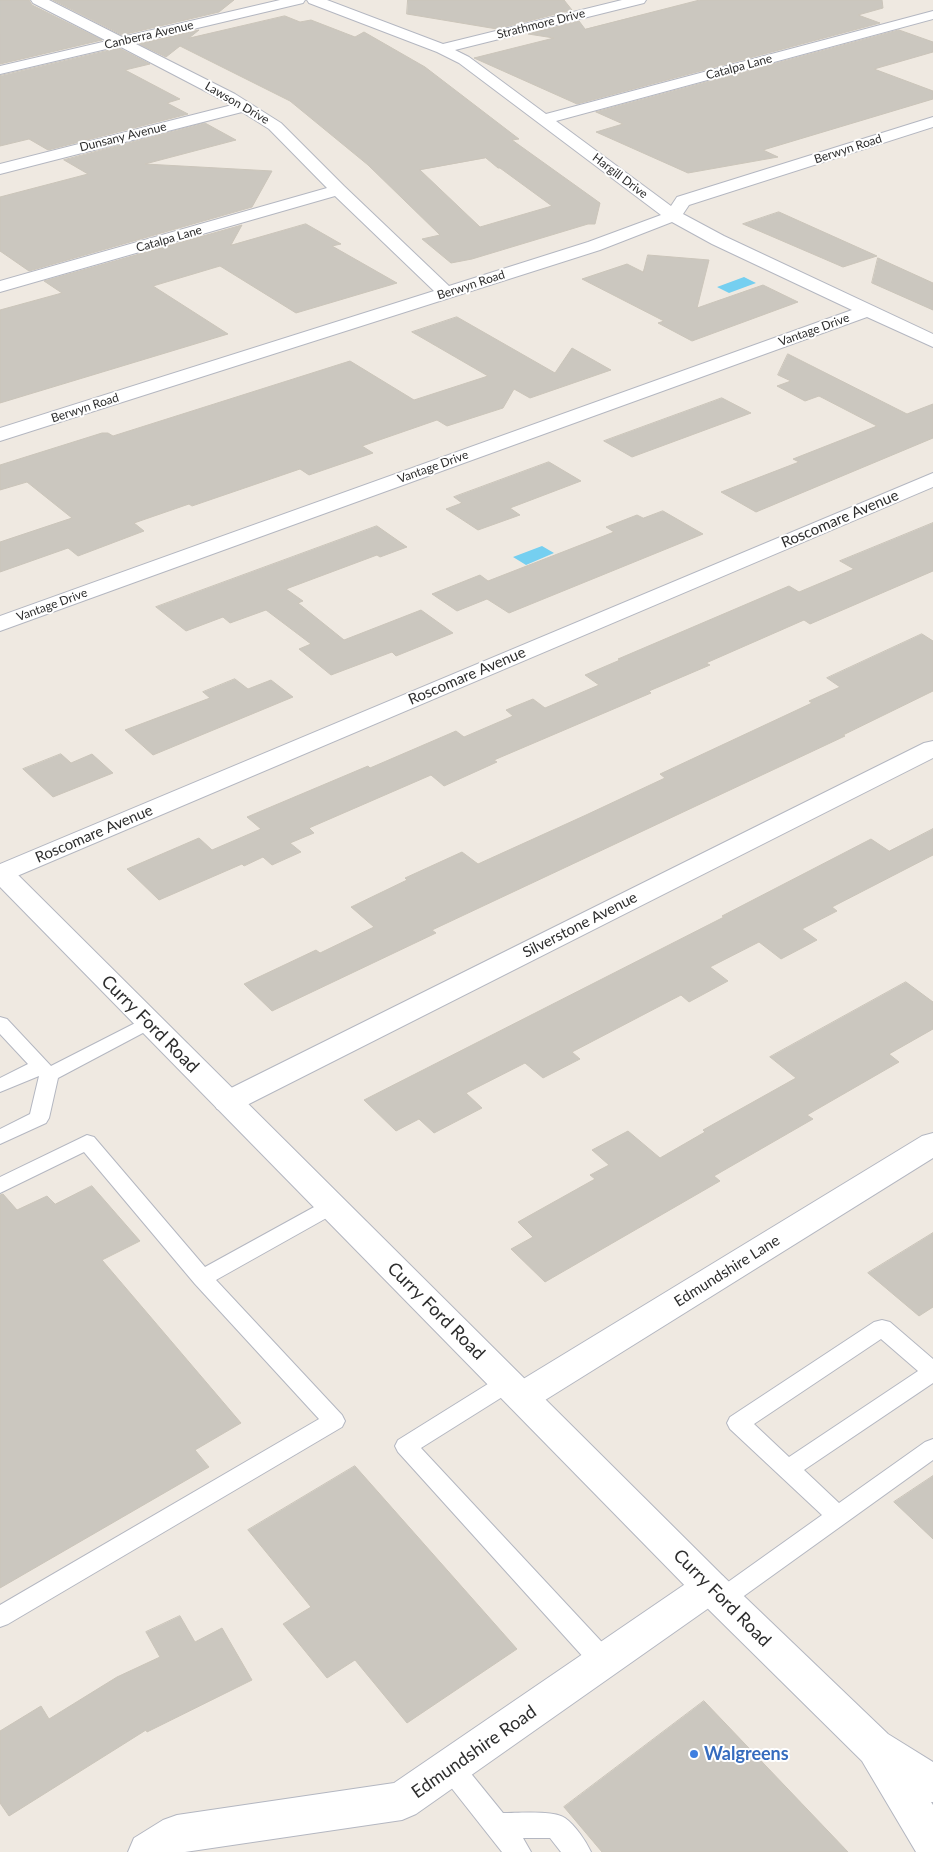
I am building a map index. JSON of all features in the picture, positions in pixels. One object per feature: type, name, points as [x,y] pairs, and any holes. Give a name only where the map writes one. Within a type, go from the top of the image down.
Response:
[{"type":"street","name":"Lawson Drive","points":[[38,0],[246,106],[276,126],[338,190],[446,293]]},
{"type":"street","name":"Canberra Avenue","points":[[0,70],[298,0]]},
{"type":"street","name":"Hargill Drive","points":[[314,0],[442,49],[464,60],[673,216],[718,240],[933,342]]},
{"type":"street","name":"Strathmore Drive","points":[[442,49],[639,0]]},
{"type":"street","name":"Catalpa Lane","points":[[545,119],[933,15]]},
{"type":"street","name":"Dunsany Avenue","points":[[0,169],[246,106]]},
{"type":"street","name":"Berwyn Road","points":[[0,435],[594,246],[673,216],[683,201],[933,122]]},
{"type":"street","name":"Catalpa Lane","points":[[0,287],[338,190]]},
{"type":"street","name":"Vantage Drive","points":[[0,624],[866,311]]},
{"type":"street","name":"Roscomare Avenue","points":[[1,873],[933,479]]},
{"type":"street","name":"Silverstone Avenue","points":[[228,1102],[933,748]]},
{"type":"street","name":"Curry Ford Road","points":[[1,873],[716,1593],[874,1747],[933,1784]]},
{"type":"street","name":"Edmundshire Lane","points":[[514,1390],[933,1144]]},
{"type":"street","name":"Edmundshire Road","points":[[148,1852],[177,1834],[402,1801],[604,1662],[716,1593]]},
{"type":"street","name":"Curry Ford Road","points":[[874,1747],[933,1842]]},
{"type":"lane","points":[[0,1086],[45,1071],[149,1022]]},
{"type":"lane","points":[[0,1023],[45,1071]]},
{"type":"lane","points":[[0,1137],[39,1118],[45,1071]]},
{"type":"lane","points":[[0,1186],[87,1142],[202,1278],[334,1421],[0,1617]]},
{"type":"lane","points":[[202,1278],[332,1206]]},
{"type":"lane","points":[[788,1469],[933,1372],[882,1328],[738,1423],[838,1516]]},
{"type":"lane","points":[[514,1390],[406,1446],[604,1662]]},
{"type":"lane","points":[[716,1593],[838,1516],[933,1448]]},
{"type":"lane","points":[[451,1768],[518,1852]]},
{"type":"lane","points":[[497,1825],[556,1826],[578,1852]]},
{"type":"water","points":[[744,277],[756,283],[729,293],[717,287]]},
{"type":"water","points":[[542,546],[554,553],[526,565],[513,557]]},
{"type":"building","points":[[0,0],[29,0],[32,5],[102,40],[0,64]]},
{"type":"building","points":[[53,0],[234,0],[219,12],[122,35]]},
{"type":"building","points":[[408,0],[564,0],[572,10],[497,29],[407,14]]},
{"type":"building","points":[[700,0],[882,0],[883,8],[858,15],[880,23],[577,104],[474,58],[554,38],[528,34],[579,21],[585,29]]},
{"type":"building","points":[[285,16],[300,22],[311,20],[355,37],[364,32],[425,67],[519,139],[512,140],[600,203],[595,224],[588,224],[472,259],[451,263],[422,239],[440,235],[368,165],[290,101],[180,46],[166,57],[139,44],[199,30],[189,38]],"holes":[[[486,158],[552,206],[480,227],[420,170]]]},
{"type":"building","points":[[899,30],[933,42],[933,52],[874,69],[933,91],[933,99],[763,150],[778,157],[688,173],[596,132],[623,124],[596,112]]},
{"type":"building","points":[[119,48],[150,64],[125,70],[180,99],[167,103],[188,114],[48,150],[29,139],[0,146],[0,76]]},
{"type":"building","points":[[205,123],[236,140],[145,164],[272,171],[252,207],[29,271],[0,251],[0,197],[88,174],[64,160]]},
{"type":"building","points":[[779,212],[877,256],[843,267],[743,224]]},
{"type":"building","points":[[306,224],[341,244],[332,246],[397,283],[296,313],[220,266],[153,286],[228,334],[0,403],[0,310],[62,293],[44,281],[242,225],[231,245]]},
{"type":"building","points":[[648,255],[709,260],[697,308],[763,285],[798,302],[692,341],[658,323],[664,321],[582,279],[627,264],[643,272]]},
{"type":"building","points":[[878,258],[933,283],[933,310],[872,283]]},
{"type":"building","points":[[457,317],[555,373],[572,348],[611,370],[530,398],[514,389],[503,408],[447,426],[437,420],[362,446],[373,453],[309,475],[300,469],[192,506],[189,504],[134,523],[144,531],[78,556],[68,548],[0,572],[0,542],[72,518],[27,482],[0,490],[0,465],[102,433],[108,433],[113,436],[350,361],[414,400],[488,376],[412,332]]},
{"type":"building","points":[[788,354],[907,414],[933,404],[933,438],[756,512],[721,492],[799,462],[793,459],[877,426],[819,396],[805,401],[777,386],[791,381],[778,375]]},
{"type":"building","points":[[722,398],[751,413],[632,457],[604,441]]},
{"type":"building","points":[[549,462],[581,481],[510,508],[520,515],[478,530],[446,509],[462,503],[454,497]]},
{"type":"building","points":[[663,511],[703,534],[509,613],[487,599],[457,611],[432,594],[480,575],[488,581],[614,532],[606,527],[637,515],[643,518]]},
{"type":"building","points":[[933,523],[933,571],[810,624],[804,620],[706,663],[710,665],[649,691],[651,693],[494,760],[497,762],[444,786],[431,775],[309,828],[314,833],[290,843],[301,852],[272,865],[263,857],[244,866],[242,864],[159,900],[127,869],[199,838],[212,850],[261,829],[247,817],[456,731],[464,737],[513,716],[506,710],[533,699],[545,708],[599,685],[585,675],[789,586],[799,592],[854,569],[840,561]]},
{"type":"building","points":[[377,526],[407,547],[380,557],[377,555],[286,589],[303,601],[298,603],[344,640],[421,610],[453,633],[396,656],[392,652],[331,675],[299,649],[311,644],[266,610],[230,623],[223,617],[186,631],[156,607]]},
{"type":"building","points":[[922,634],[933,641],[933,691],[843,735],[845,736],[432,930],[436,933],[272,1011],[244,984],[316,950],[320,953],[374,927],[351,907],[407,880],[405,878],[462,852],[478,864],[665,778],[660,774],[812,703],[809,701],[840,687],[827,678]]},
{"type":"building","points":[[235,679],[248,689],[271,680],[293,697],[153,755],[125,730],[210,698],[203,692]]},
{"type":"building","points":[[61,754],[71,763],[92,754],[113,773],[53,797],[23,769]]},
{"type":"building","points":[[933,829],[933,855],[832,907],[837,911],[802,929],[817,940],[781,959],[759,942],[710,967],[728,981],[689,1002],[681,995],[572,1052],[580,1059],[543,1078],[525,1063],[466,1093],[482,1108],[434,1133],[419,1119],[396,1131],[364,1100],[724,917],[722,916],[871,839],[889,851]]},
{"type":"building","points":[[906,982],[933,1002],[933,1029],[889,1054],[899,1062],[807,1115],[813,1119],[714,1176],[720,1181],[545,1282],[511,1249],[533,1237],[518,1222],[595,1179],[590,1175],[609,1165],[592,1150],[628,1131],[660,1158],[705,1132],[703,1130],[796,1078],[770,1057]]},
{"type":"building","points":[[92,1186],[140,1241],[102,1260],[241,1423],[195,1450],[209,1467],[0,1588],[0,1195],[3,1194],[17,1210],[47,1196],[55,1204]]},
{"type":"building","points":[[933,1233],[933,1307],[919,1316],[868,1273]]},
{"type":"building","points":[[355,1466],[517,1649],[407,1723],[355,1660],[327,1678],[283,1624],[311,1607],[248,1530]]},
{"type":"building","points":[[933,1476],[933,1539],[894,1502]]},
{"type":"building","points":[[180,1616],[195,1642],[222,1628],[252,1680],[147,1732],[146,1730],[9,1816],[0,1803],[0,1731],[41,1706],[49,1719],[117,1677],[160,1657],[146,1632]]},
{"type":"building","name":"Walgreens","points":[[704,1701],[848,1852],[602,1852],[564,1807]]},
{"type":"place","name":"Walgreens","points":[[694,1754]]}]
